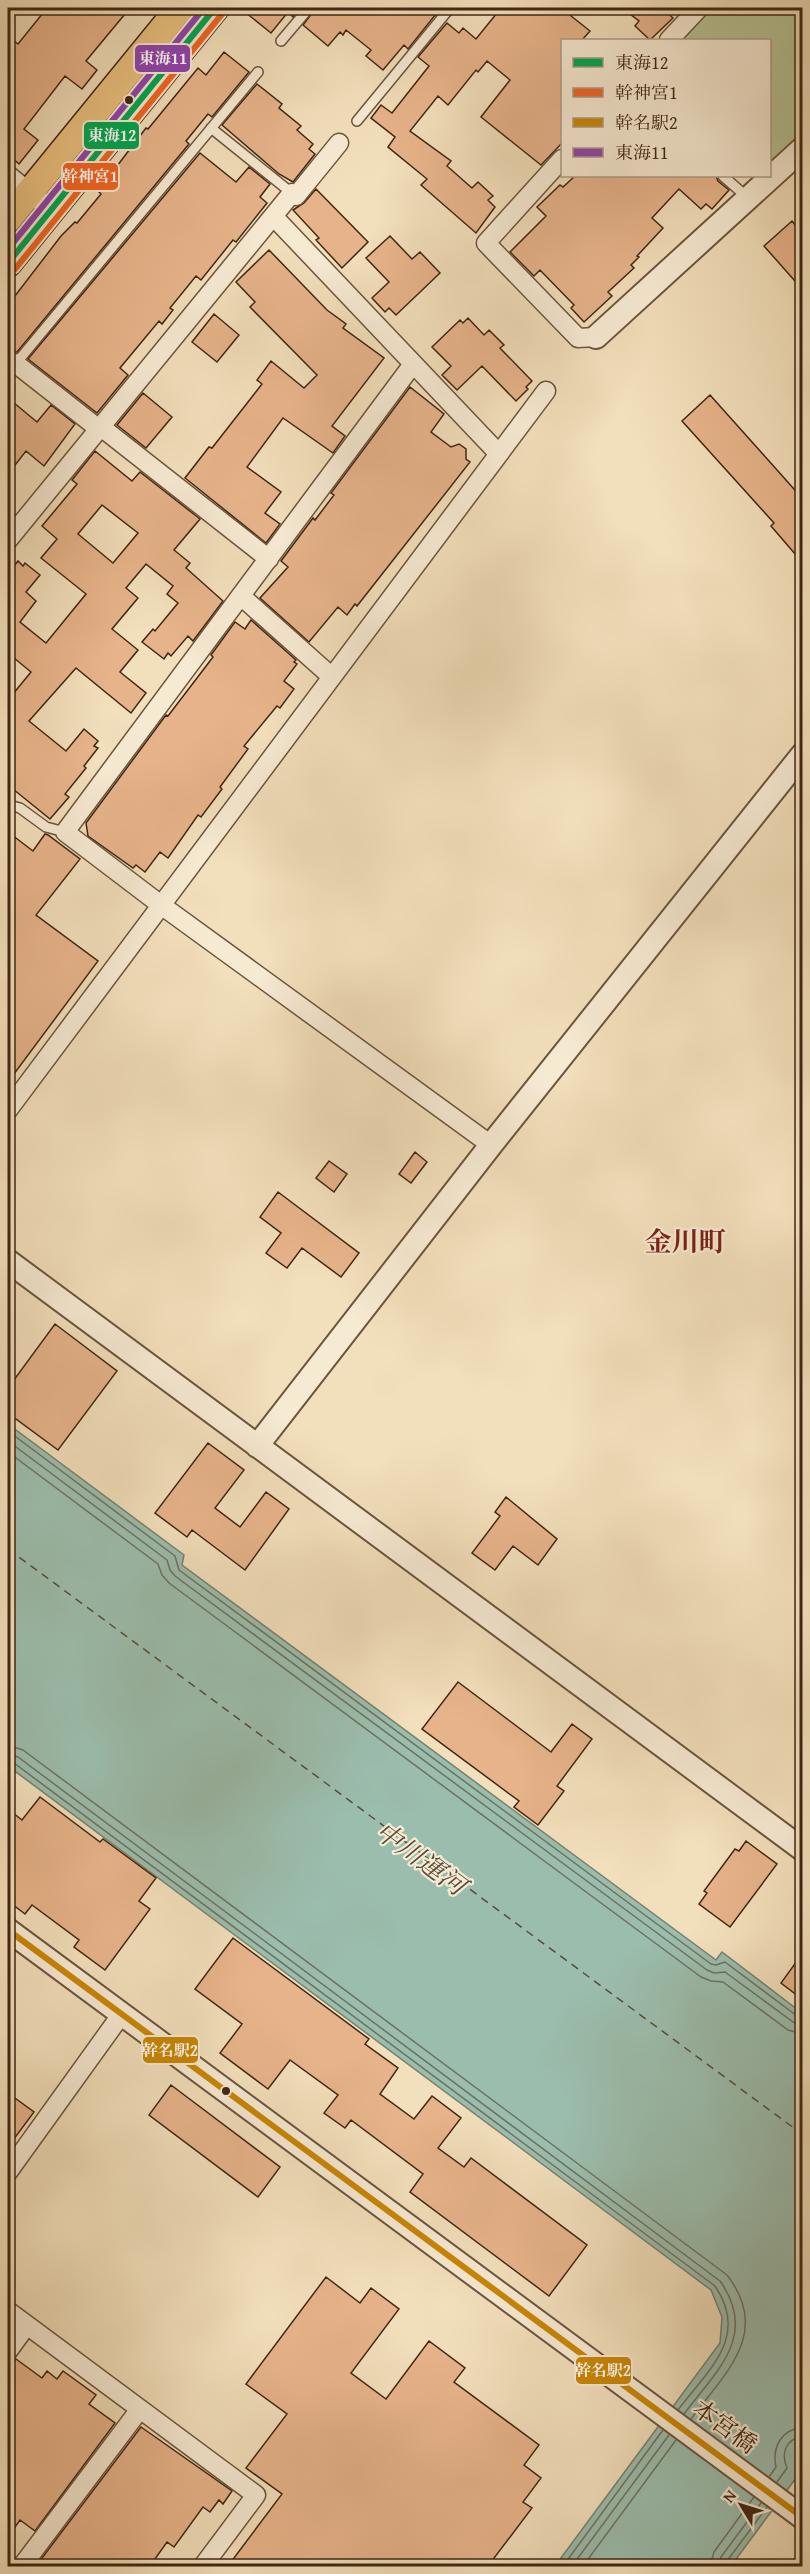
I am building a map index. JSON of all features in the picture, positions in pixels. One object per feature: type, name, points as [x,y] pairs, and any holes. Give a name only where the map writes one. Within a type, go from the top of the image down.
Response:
[{"type":"main road","points":[[8,263],[215,8]]},
{"type":"main road","points":[[8,219],[176,9]]},
{"type":"street","points":[[670,39],[693,9]]},
{"type":"street","points":[[8,540],[273,217],[339,143]]},
{"type":"street","points":[[561,160],[486,243],[578,338],[596,337],[802,149]]},
{"type":"street","points":[[8,176],[51,210]]},
{"type":"street","points":[[273,217],[499,454]]},
{"type":"street","points":[[413,364],[65,832],[161,905],[491,1145]]},
{"type":"street","points":[[11,365],[100,428],[268,559]]},
{"type":"street","points":[[8,1110],[546,391]]},
{"type":"street","points":[[241,597],[332,677]]},
{"type":"street","points":[[256,1446],[491,1145],[802,755]]},
{"type":"street","points":[[8,1261],[802,1849]]},
{"type":"street","name":"本宮橋","points":[[8,1930],[801,2516]]},
{"type":"street","points":[[8,2172],[121,2014]]},
{"type":"street","points":[[8,2311],[256,2495],[203,2566]]},
{"type":"street","points":[[8,2351],[27,2325]]},
{"type":"street","points":[[22,2566],[140,2409]]},
{"type":"lane","points":[[281,41],[309,8]]},
{"type":"lane","points":[[357,121],[450,8]]},
{"type":"lane","points":[[11,365],[258,72]]},
{"type":"lane","points":[[211,128],[294,195]]},
{"type":"lane","points":[[724,177],[748,198]]},
{"type":"lane","points":[[8,805],[20,808],[46,827],[65,832]]},
{"type":"green space","points":[[709,8],[802,8],[802,134],[771,160],[771,39],[680,39]]},
{"type":"water","name":"中川運河","points":[[8,1424],[184,1555],[182,1565],[716,1960],[722,1952],[802,2013],[802,2448],[796,2456],[802,2461],[802,2470],[731,2566],[555,2566],[720,2343],[722,2317],[711,2290],[8,1766]]},
{"type":"building","points":[[47,8],[130,8],[86,61],[97,70],[82,89],[65,76],[24,129],[38,140],[19,164],[8,154],[8,36],[18,44]]},
{"type":"building","points":[[240,8],[301,8],[293,17],[288,12],[271,33]]},
{"type":"building","points":[[316,8],[427,8],[436,14],[408,49],[404,45],[383,70],[366,56],[371,50],[346,30],[343,35],[340,32],[328,46],[303,25]]},
{"type":"building","points":[[501,8],[561,8],[590,31],[583,39],[561,39],[561,144],[541,165],[481,117],[510,80],[487,61],[478,72],[476,70],[448,105],[438,96],[410,131],[451,161],[447,166],[472,188],[478,182],[493,196],[488,200],[495,207],[476,233],[421,185],[427,179],[388,147],[395,137],[371,118],[381,105],[392,113],[429,66],[418,57],[447,23],[459,33],[463,28],[476,39]]},
{"type":"building","points":[[622,8],[662,8],[673,18],[651,39],[635,26],[639,21]]},
{"type":"building","points":[[224,52],[249,72],[212,117],[208,114],[186,141],[189,144],[17,352],[13,352],[8,347],[8,305],[61,236],[75,222],[77,223],[101,194],[98,191],[146,128],[148,129],[198,68],[206,75]]},
{"type":"building","points":[[257,84],[282,104],[279,108],[301,126],[297,130],[313,144],[309,149],[315,154],[293,182],[279,174],[222,125]]},
{"type":"building","points":[[200,153],[236,182],[249,167],[270,184],[260,197],[267,203],[236,242],[233,240],[201,280],[196,276],[170,308],[173,310],[162,324],[159,321],[120,368],[128,375],[97,413],[28,359]]},
{"type":"building","points":[[574,177],[716,177],[729,190],[712,209],[706,204],[701,209],[679,189],[652,218],[663,228],[637,256],[639,257],[631,265],[634,268],[608,292],[612,296],[584,322],[571,308],[574,305],[540,270],[534,276],[510,252],[546,216],[537,207],[560,185],[563,187]]},
{"type":"building","points":[[316,189],[368,242],[342,268],[293,210],[304,203]]},
{"type":"building","points":[[792,221],[802,233],[802,289],[764,246]]},
{"type":"building","points":[[390,236],[412,259],[420,252],[440,273],[396,315],[389,308],[385,312],[372,298],[389,282],[366,258]]},
{"type":"building","points":[[269,250],[327,310],[346,324],[343,328],[384,358],[332,426],[345,436],[333,453],[283,418],[247,467],[281,492],[265,513],[280,524],[266,543],[185,478],[209,447],[212,448],[262,384],[257,380],[271,361],[304,388],[317,375],[250,307],[255,302],[236,282]]},
{"type":"building","points":[[214,314],[239,335],[217,362],[192,342]]},
{"type":"building","points":[[468,318],[484,335],[489,330],[504,345],[500,348],[532,381],[526,387],[528,389],[516,401],[482,366],[457,390],[442,375],[451,366],[432,347],[460,320],[463,323]]},
{"type":"building","points":[[410,387],[444,414],[431,432],[451,447],[459,444],[466,449],[466,459],[470,462],[357,606],[355,604],[347,615],[338,607],[309,642],[260,598],[288,567],[281,561],[313,518],[315,520],[334,495],[331,493]]},
{"type":"building","points":[[143,393],[172,417],[146,448],[117,425]]},
{"type":"building","points":[[710,395],[802,498],[802,562],[771,526],[774,523],[682,421]]},
{"type":"building","points":[[8,398],[37,422],[51,405],[75,424],[44,466],[26,451],[8,474],[8,434],[14,426],[8,421]]},
{"type":"building","points":[[95,451],[132,481],[140,472],[200,519],[174,550],[190,563],[186,568],[223,601],[193,641],[188,636],[171,656],[168,653],[164,659],[142,642],[153,629],[155,631],[178,603],[167,594],[173,586],[146,564],[126,588],[138,598],[112,629],[138,650],[120,672],[146,693],[131,713],[76,668],[29,721],[66,751],[84,729],[98,741],[94,746],[98,748],[84,766],[86,768],[65,794],[69,797],[50,819],[8,785],[8,700],[31,672],[8,653],[8,574],[18,561],[23,566],[25,563],[40,575],[26,592],[36,601],[20,622],[46,643],[86,594],[41,558],[57,539],[42,526],[77,484],[72,480]],"holes":[[[102,505],[138,533],[113,563],[78,534]]]},
{"type":"building","points":[[251,620],[296,660],[294,662],[297,664],[284,681],[294,689],[280,708],[277,706],[244,746],[248,749],[220,787],[222,789],[201,817],[198,815],[168,858],[160,852],[145,872],[136,865],[133,868],[88,836],[86,823],[166,715],[168,716],[213,657],[211,655],[235,622],[245,629]]},
{"type":"building","points":[[8,832],[33,851],[45,834],[48,835],[80,859],[36,915],[98,961],[8,1082]]},
{"type":"building","points":[[415,1152],[427,1162],[411,1183],[399,1174]]},
{"type":"building","points":[[329,1161],[347,1174],[334,1192],[316,1178]]},
{"type":"building","points":[[278,1192],[359,1253],[341,1277],[302,1248],[287,1268],[266,1253],[281,1233],[260,1217]]},
{"type":"building","points":[[55,1324],[117,1371],[58,1450],[8,1413],[8,1388]]},
{"type":"building","points":[[208,1443],[244,1470],[215,1508],[240,1527],[266,1492],[289,1509],[245,1570],[192,1530],[187,1537],[155,1513]]},
{"type":"building","points":[[506,1497],[557,1539],[538,1565],[513,1546],[495,1570],[472,1553],[500,1516],[495,1512]]},
{"type":"building","points":[[458,1682],[551,1752],[572,1724],[592,1739],[557,1786],[564,1791],[538,1825],[514,1807],[519,1801],[422,1729]]},
{"type":"building","points":[[40,1797],[100,1842],[103,1839],[156,1878],[139,1901],[150,1909],[105,1970],[74,1947],[79,1940],[32,1905],[25,1914],[8,1901],[8,1809],[22,1820]]},
{"type":"building","points":[[746,1841],[777,1864],[730,1927],[699,1904],[707,1893],[704,1891],[735,1849],[739,1851]]},
{"type":"building","points":[[233,1938],[369,2039],[365,2044],[398,2068],[380,2094],[414,2119],[432,2096],[461,2118],[438,2148],[464,2167],[471,2158],[587,2245],[549,2296],[410,2192],[423,2174],[351,2120],[345,2128],[324,2113],[338,2095],[290,2060],[268,2089],[220,2053],[242,2024],[195,1989]]},
{"type":"building","points":[[802,1954],[802,1999],[781,1983]]},
{"type":"building","points":[[171,2085],[280,2167],[258,2197],[149,2115]]},
{"type":"building","points":[[8,2093],[34,2112],[8,2147]]},
{"type":"building","points":[[326,2277],[360,2303],[371,2288],[399,2309],[351,2373],[386,2399],[429,2341],[465,2368],[454,2382],[539,2445],[524,2465],[541,2478],[523,2502],[532,2508],[488,2566],[228,2566],[282,2494],[246,2468],[287,2414],[246,2384]]},
{"type":"building","points":[[16,2359],[42,2378],[47,2371],[57,2379],[63,2371],[96,2395],[89,2404],[115,2423],[35,2531],[20,2520],[8,2537],[8,2368]]},
{"type":"building","points":[[141,2427],[232,2491],[223,2504],[219,2500],[210,2512],[203,2507],[174,2547],[167,2542],[150,2566],[36,2566]]},
{"type":"ferry route","points":[[8,1549],[802,2134]]},
{"type":"transit line","name":"東海11","points":[[8,249],[204,8]]},
{"type":"transit line","name":"東海12","points":[[8,263],[215,8]]},
{"type":"transit line","name":"幹神宮1","points":[[15,269],[222,14]]},
{"type":"transit line","name":"幹名駅2","points":[[8,1930],[802,2517]]},
{"type":"district","name":"金川町","points":[[685,1241]]}]
